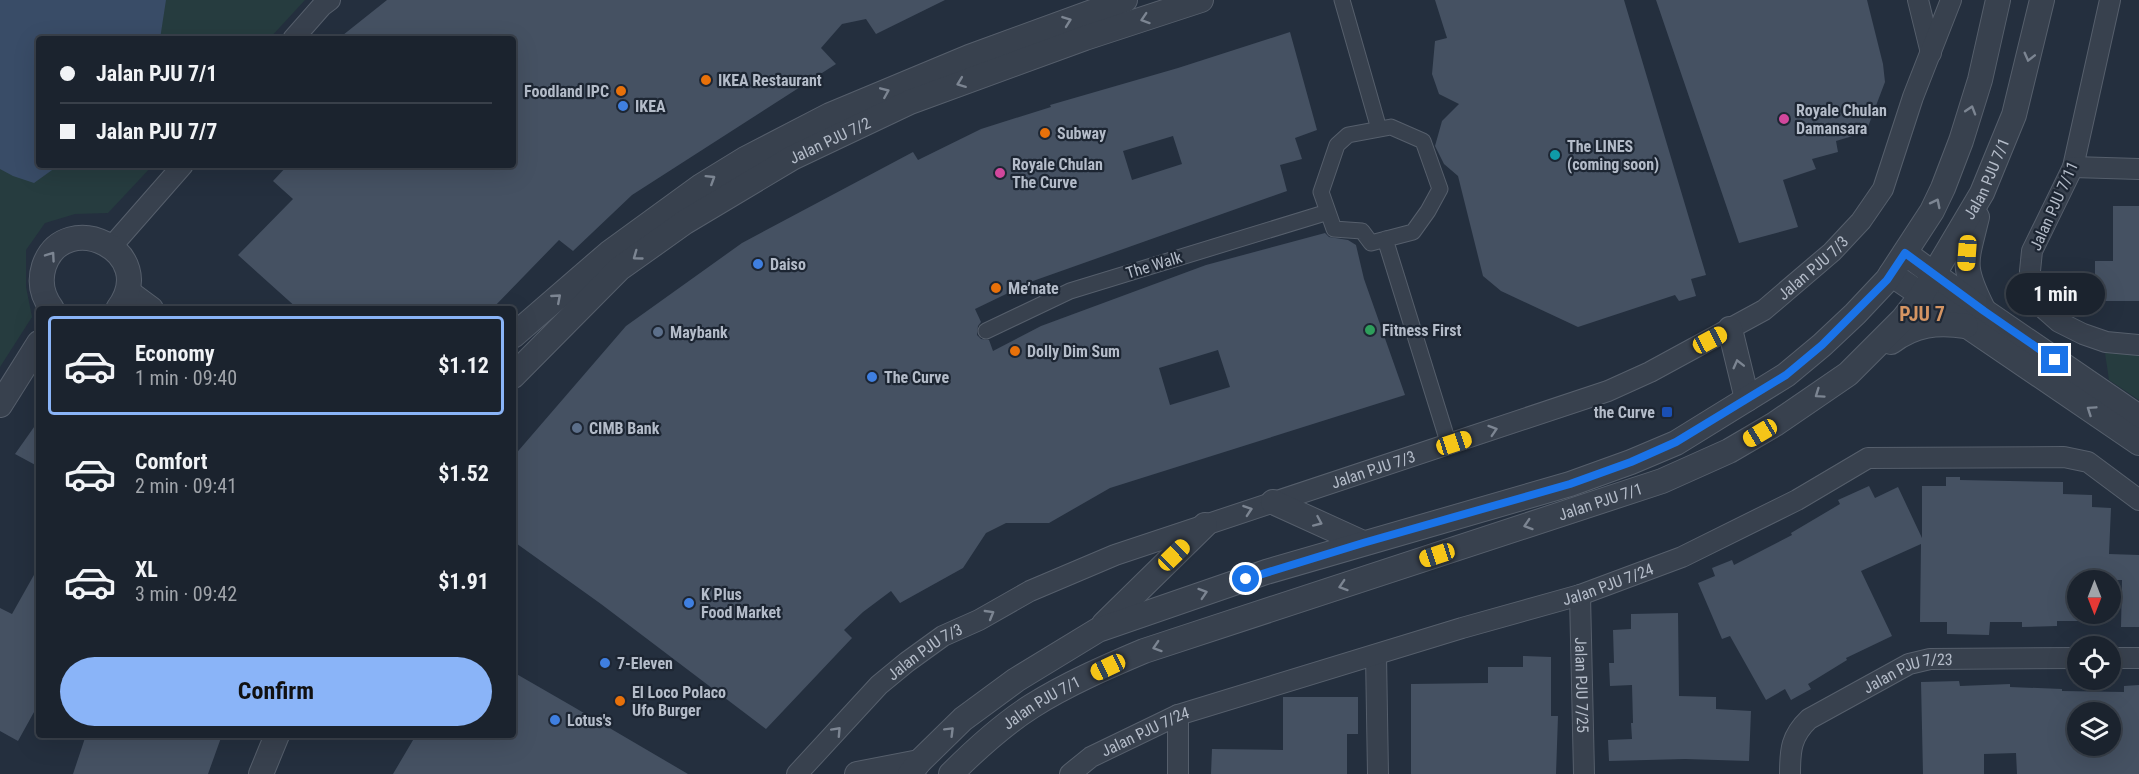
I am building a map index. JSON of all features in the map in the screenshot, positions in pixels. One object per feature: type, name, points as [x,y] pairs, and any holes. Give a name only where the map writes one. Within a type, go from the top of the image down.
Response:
[{"type":"street","points":[[296,36],[330,0]]},
{"type":"street","name":"Jalan PJU 7/2","points":[[516,333],[609,253],[701,186],[745,159],[830,115],[959,61],[1125,0]]},
{"type":"street","name":"Jalan PJU 7/2","points":[[516,373],[619,269],[685,222],[792,158],[847,130],[921,98],[1085,38],[1202,0]]},
{"type":"street","points":[[1342,0],[1379,129]]},
{"type":"street","points":[[1918,0],[1931,53]]},
{"type":"street","name":"Jalan PJU 7/3","points":[[797,774],[879,686],[907,662],[943,636],[979,620],[1030,591],[1115,555],[1608,391],[1650,372],[1764,310],[1832,252],[1862,221],[1883,189],[1913,97],[1951,0]]},
{"type":"street","name":"Jalan PJU 7/1","points":[[915,768],[963,719],[1007,686],[1098,630],[1255,576],[1570,484],[1631,462],[1676,442],[1786,375],[1855,314],[1891,274],[1932,211],[1953,165],[1980,80],[1998,0]]},
{"type":"street","name":"Jalan PJU 7/1","points":[[951,774],[983,742],[1032,706],[1120,661],[1144,651],[1662,481],[1729,451],[1775,424],[1848,374],[1903,319],[1921,296],[1982,193],[2014,115],[2042,0]]},
{"type":"street","name":"Jalan PJU 7/11","points":[[2110,0],[2073,167],[2032,251],[2030,271],[2032,289],[2042,307],[2059,322],[2106,342],[2139,345]]},
{"type":"street","points":[[1391,127],[1423,141],[1440,189],[1413,232],[1371,243],[1362,231],[1334,229],[1328,212],[1321,192],[1337,145],[1348,135],[1391,127]]},
{"type":"street","points":[[2073,167],[2139,169]]},
{"type":"street","points":[[112,246],[180,168]]},
{"type":"street","points":[[1976,319],[1966,268],[1967,253],[1982,193]]},
{"type":"street","name":"The Walk","points":[[986,331],[1070,291],[1328,212]]},
{"type":"street","points":[[50,306],[42,289],[42,274],[46,260],[56,248],[69,240],[83,237],[98,239],[112,246],[121,255],[127,267],[129,280],[123,301],[140,306]]},
{"type":"street","points":[[1385,239],[1449,445]]},
{"type":"street","points":[[1905,253],[1933,274],[1976,319],[2139,443]]},
{"type":"street","points":[[1891,274],[1921,296],[1976,319],[2139,417]]},
{"type":"street","points":[[1848,374],[1898,337],[1916,327],[1976,319]]},
{"type":"street","points":[[1730,329],[1747,399]]},
{"type":"street","points":[[0,405],[36,348]]},
{"type":"street","name":"Jalan PJU 7/24","points":[[1070,774],[1091,757],[1178,715],[1580,595],[1682,557],[1797,500],[1868,458],[2064,457],[2088,462],[2139,500]]},
{"type":"street","points":[[1273,502],[1363,543]]},
{"type":"street","points":[[1098,630],[1205,525]]},
{"type":"street","name":"Jalan PJU 7/25","points":[[1580,595],[1584,774]]},
{"type":"street","points":[[1377,655],[1378,774]]},
{"type":"street","points":[[2121,658],[2139,657]]},
{"type":"street","name":"Jalan PJU 7/23","points":[[1790,774],[1790,754],[1793,741],[1799,729],[1809,719],[1919,660],[2067,658]]},
{"type":"street","points":[[1178,715],[1178,774]]},
{"type":"street","points":[[261,774],[276,738]]},
{"type":"street","points":[[857,774],[915,768]]},
{"type":"green space","points":[[0,0],[305,0],[272,36],[36,36],[36,168],[150,168],[108,213],[75,214],[45,223],[26,250],[26,287],[32,317],[0,367]]},
{"type":"green space","points":[[2105,353],[2139,354],[2139,400],[2109,380]]},
{"type":"water","points":[[0,0],[166,0],[160,36],[36,36],[36,168],[55,168],[34,183],[0,169]]},
{"type":"building","name":"IKEA","points":[[387,0],[945,0],[876,34],[866,19],[842,24],[821,48],[836,64],[632,195],[573,251],[559,240],[495,306],[295,306],[238,255],[293,199],[273,181],[285,168],[516,168],[516,36],[342,36]]},
{"type":"building","name":"The LINES (coming soon)","points":[[1435,0],[1624,0],[1706,275],[1691,279],[1696,296],[1679,301],[1675,295],[1578,327],[1501,291],[1483,276],[1458,176],[1444,164],[1435,146],[1442,121],[1459,104],[1439,94],[1432,74],[1435,41],[1447,38]]},
{"type":"building","name":"Royale Chulan Damansara","points":[[1656,0],[1867,0],[1883,64],[1885,82],[1866,132],[1836,141],[1838,152],[1812,159],[1816,169],[1783,180],[1798,227],[1739,243]]},
{"type":"building","name":"The Curve","points":[[1290,32],[1317,130],[1295,138],[1302,159],[1280,165],[1287,191],[1033,281],[975,309],[981,322],[977,335],[981,339],[989,340],[993,351],[1041,326],[1206,265],[1325,233],[1329,237],[1348,240],[1356,245],[1364,279],[1405,395],[1110,488],[1049,523],[1006,523],[986,533],[963,568],[900,603],[891,591],[863,612],[844,630],[852,638],[766,729],[601,604],[516,543],[516,454],[626,326],[742,243],[913,152],[918,160],[981,129],[1051,107],[1050,105],[1178,68]],"holes":[[[1173,136],[1182,164],[1132,180],[1123,151]],[[1218,350],[1230,387],[1170,405],[1159,368]]]},
{"type":"building","points":[[2113,206],[2139,206],[2139,301],[2095,301],[2095,261],[2113,261]]},
{"type":"building","points":[[36,424],[36,465],[15,454]]},
{"type":"building","points":[[1946,477],[1960,477],[1960,480],[2063,482],[2063,494],[2092,495],[2092,507],[2111,508],[2109,554],[2139,555],[2139,627],[2121,627],[2121,570],[2067,570],[2067,621],[2057,621],[2057,626],[2022,627],[2022,622],[1990,622],[1989,635],[1947,634],[1947,622],[1920,622],[1921,544],[1861,571],[1892,636],[1846,658],[1847,660],[1808,684],[1811,689],[1791,700],[1785,689],[1766,700],[1730,636],[1722,639],[1698,583],[1715,576],[1712,568],[1732,560],[1734,565],[1792,535],[1791,533],[1840,504],[1838,500],[1869,486],[1875,498],[1898,487],[1922,538],[1922,486],[1946,486]]},
{"type":"building","points":[[36,571],[36,708],[18,741],[0,731],[0,608],[12,614]]},
{"type":"building","points":[[1678,613],[1679,696],[1716,697],[1716,709],[1751,711],[1749,761],[1685,759],[1609,761],[1608,740],[1632,739],[1631,723],[1633,723],[1632,685],[1610,686],[1609,663],[1614,663],[1613,630],[1631,629],[1631,614]]},
{"type":"building","points":[[1523,656],[1551,657],[1551,716],[1558,716],[1556,774],[1411,774],[1411,684],[1488,683],[1488,667],[1523,667]]},
{"type":"building","name":"Lotus's","points":[[516,674],[688,774],[393,774],[414,738],[516,738]]},
{"type":"building","points":[[1959,681],[1960,686],[2010,684],[2010,687],[2062,689],[2062,691],[2124,692],[2124,686],[2139,685],[2139,774],[2017,774],[2016,753],[1984,754],[1984,774],[1923,774],[1921,682]]},
{"type":"building","points":[[1283,697],[1358,697],[1358,734],[1347,734],[1347,774],[1211,774],[1212,749],[1283,750]]},
{"type":"building","points":[[85,738],[221,738],[208,774],[73,774]]},
{"type":"place","name":"IKEA Restaurant","points":[[706,80]]},
{"type":"place","name":"Foodland IPC","points":[[621,91]]},
{"type":"place","name":"IKEA","points":[[623,106]]},
{"type":"place","name":"Royale Chulan Damansara","points":[[1784,119]]},
{"type":"place","name":"Subway","points":[[1045,133]]},
{"type":"place","name":"The LINES (coming soon)","points":[[1555,155]]},
{"type":"place","name":"Royale Chulan The Curve","points":[[1000,173]]},
{"type":"place","name":"Daiso","points":[[758,264]]},
{"type":"place","name":"Me’nate","points":[[996,288]]},
{"type":"place","name":"Fitness First","points":[[1370,330]]},
{"type":"place","name":"Maybank","points":[[658,332]]},
{"type":"place","name":"Dolly Dim Sum","points":[[1015,351]]},
{"type":"place","name":"The Curve","points":[[872,377]]},
{"type":"place","name":"the Curve","points":[[1667,412]]},
{"type":"place","name":"CIMB Bank","points":[[577,428]]},
{"type":"place","name":"K Plus Food Market","points":[[689,603]]},
{"type":"place","name":"7-Eleven","points":[[605,663]]},
{"type":"place","name":"El Loco Polaco Ufo Burger","points":[[620,701]]},
{"type":"place","name":"Lotus's","points":[[555,720]]},
{"type":"district","name":"PJU 7","points":[[1922,314]]},
{"type":"route","points":[[1246,579],[1570,484],[1631,462],[1676,442],[1786,375],[1855,314],[1887,280],[1905,253],[2055,360]]}]
